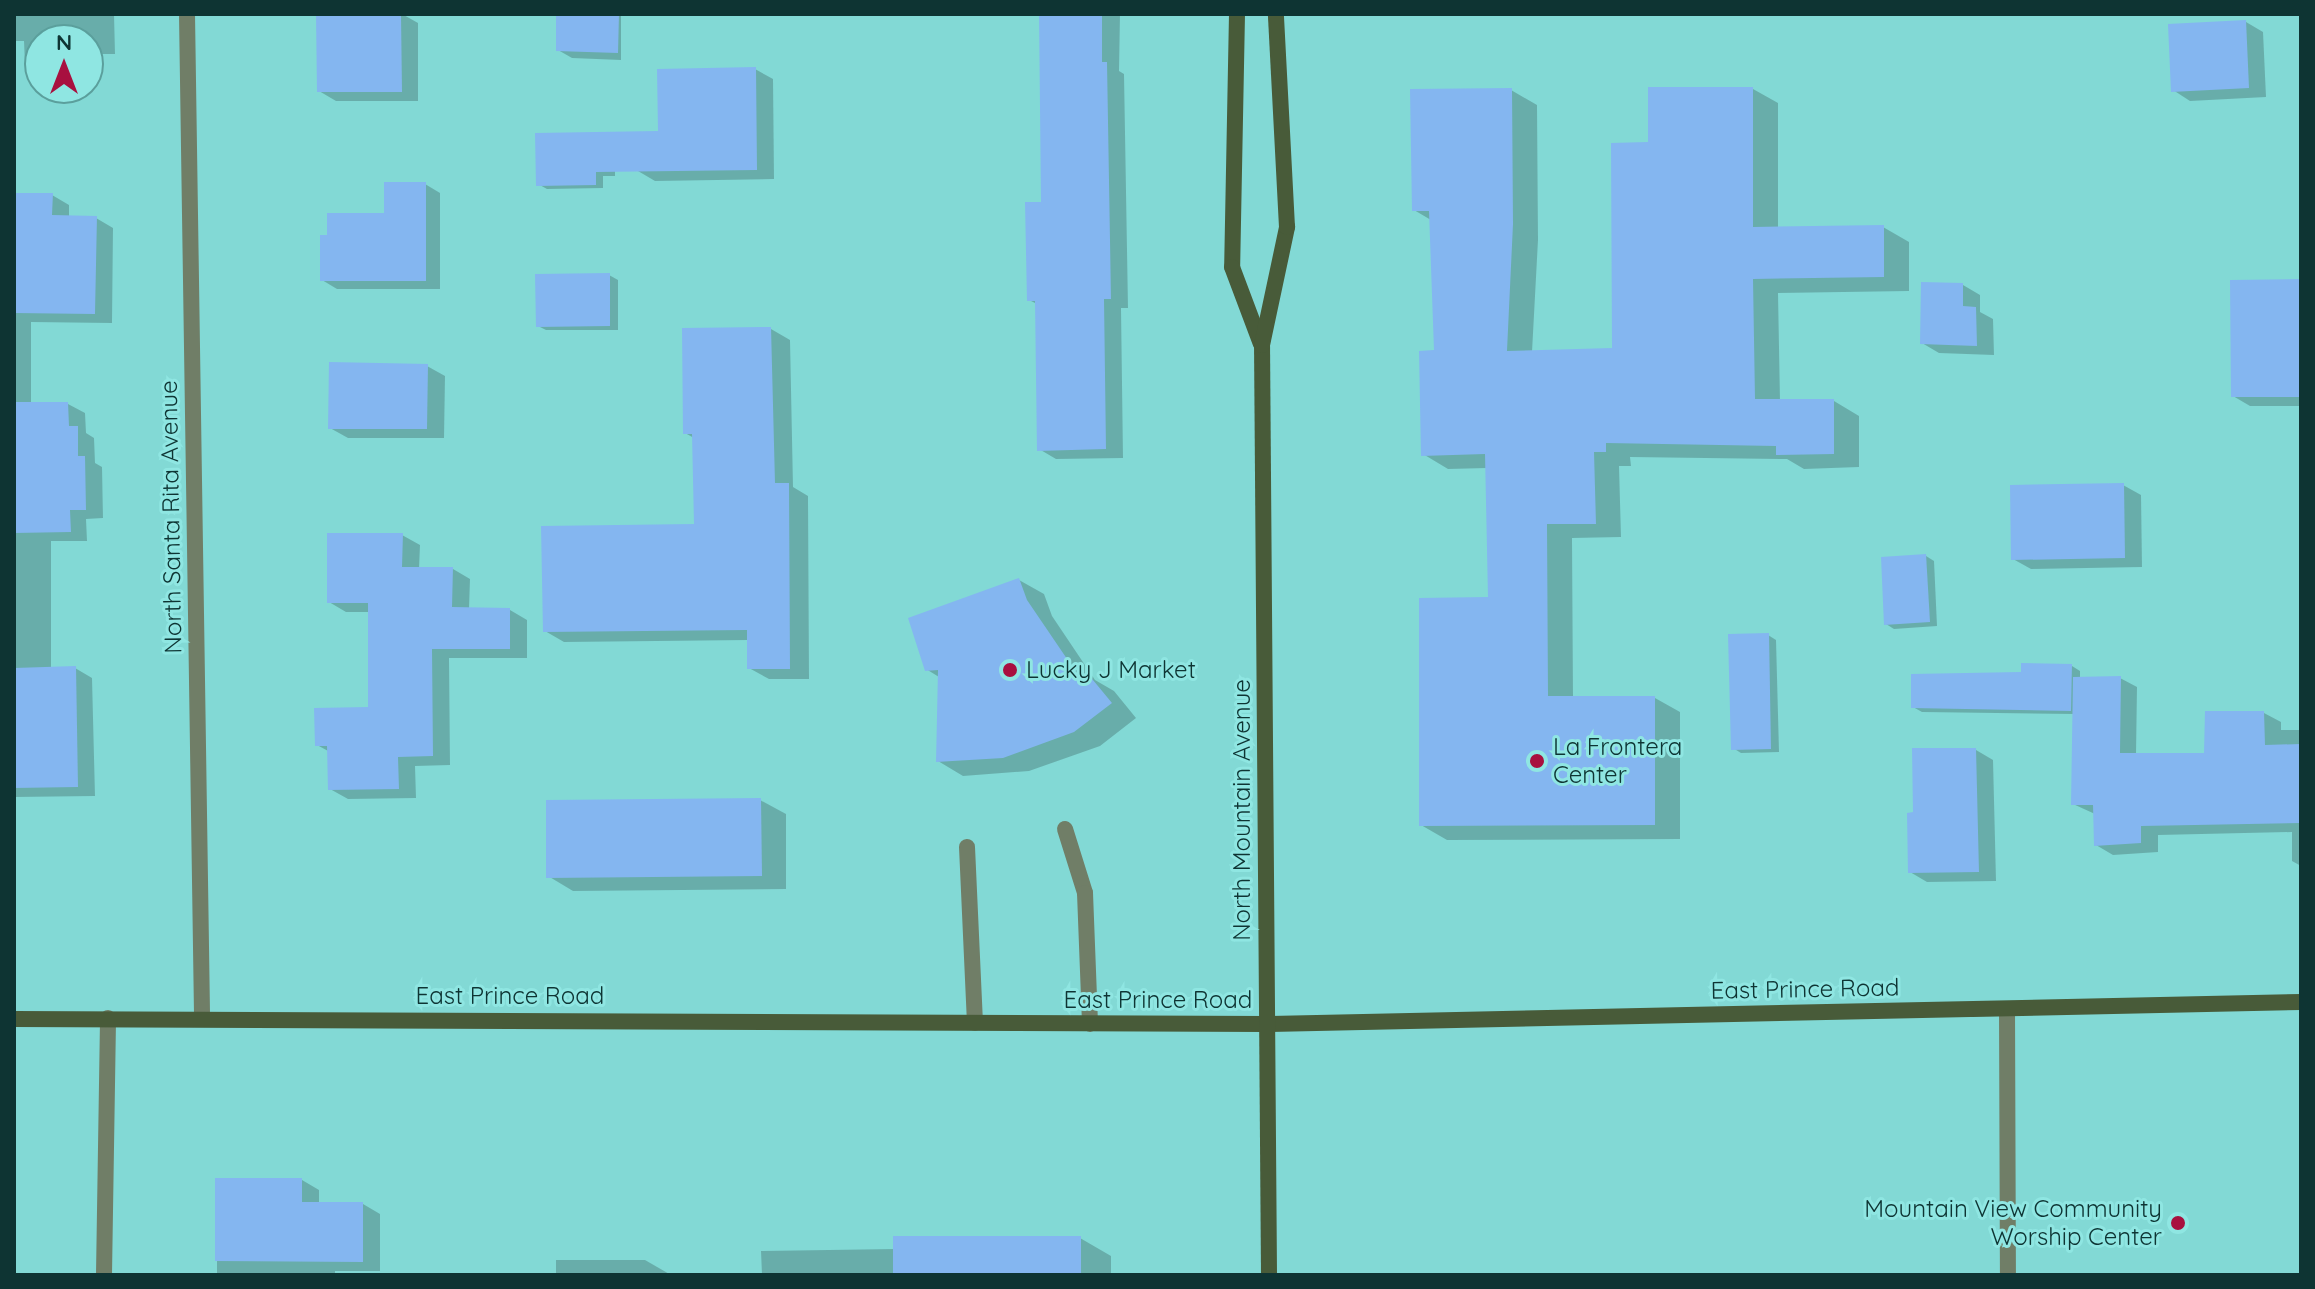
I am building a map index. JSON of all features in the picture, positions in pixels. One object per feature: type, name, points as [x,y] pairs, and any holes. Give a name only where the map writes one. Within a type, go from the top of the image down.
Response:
[{"type":"main road","name":"North Mountain Avenue","points":[[1237,14],[1232,267],[1262,345]]},
{"type":"main road","name":"North Mountain Avenue","points":[[1269,1275],[1262,345],[1287,227],[1276,14]]},
{"type":"main road","name":"East Prince Road","points":[[14,1019],[1267,1024],[2301,1002]]},
{"type":"street","name":"North Santa Rita Avenue","points":[[187,14],[202,1019]]},
{"type":"street","points":[[1065,829],[1085,893],[1090,1024]]},
{"type":"street","points":[[967,847],[975,1023]]},
{"type":"street","points":[[2007,1009],[2008,1275]]},
{"type":"street","points":[[104,1275],[108,1018]]},
{"type":"building","points":[[316,14],[401,14],[402,92],[317,92]]},
{"type":"building","points":[[556,14],[619,14],[618,53],[556,51]]},
{"type":"building","points":[[1039,14],[1102,14],[1102,62],[1107,62],[1111,299],[1104,299],[1106,449],[1037,451],[1035,301],[1027,301],[1025,202],[1041,202]]},
{"type":"building","points":[[2246,20],[2249,88],[2171,92],[2168,24]]},
{"type":"building","points":[[756,67],[757,170],[596,172],[596,185],[536,186],[535,133],[658,131],[657,69]]},
{"type":"building","points":[[1648,87],[1753,87],[1753,227],[1884,225],[1884,277],[1753,279],[1755,399],[1834,399],[1834,454],[1776,455],[1776,446],[1606,443],[1606,452],[1594,452],[1596,524],[1547,524],[1548,696],[1655,696],[1655,825],[1419,826],[1419,598],[1488,597],[1485,454],[1421,456],[1419,351],[1434,350],[1429,211],[1412,211],[1410,89],[1512,88],[1513,224],[1507,351],[1612,348],[1611,143],[1648,142]]},
{"type":"building","points":[[384,182],[426,182],[426,281],[320,281],[320,235],[327,235],[327,213],[384,213]]},
{"type":"building","points":[[14,193],[53,193],[52,215],[97,216],[95,314],[14,313]]},
{"type":"building","points":[[610,273],[610,326],[536,327],[535,274]]},
{"type":"building","points":[[2301,279],[2301,397],[2231,397],[2230,280]]},
{"type":"building","points":[[1921,282],[1963,283],[1963,306],[1976,307],[1977,346],[1920,344]]},
{"type":"building","points":[[771,327],[775,483],[789,483],[790,669],[747,669],[747,630],[543,632],[541,526],[694,524],[692,434],[683,434],[682,328]]},
{"type":"building","points":[[329,362],[428,364],[427,429],[328,429]]},
{"type":"building","points":[[14,402],[68,402],[69,426],[78,426],[78,456],[85,456],[86,510],[70,510],[71,532],[14,533]]},
{"type":"building","points":[[2124,483],[2125,558],[2011,560],[2010,485]]},
{"type":"building","points":[[327,533],[403,533],[402,567],[453,567],[452,607],[510,608],[510,649],[432,649],[433,756],[398,757],[399,789],[328,790],[327,746],[315,746],[314,708],[368,707],[368,603],[327,603]]},
{"type":"building","points":[[1926,554],[1930,622],[1884,625],[1881,557]]},
{"type":"building","name":"Lucky J Market","points":[[1019,578],[1027,600],[1080,678],[1088,674],[1112,703],[1074,732],[1003,758],[936,762],[938,670],[925,671],[908,618]]},
{"type":"building","points":[[1769,633],[1771,749],[1731,750],[1728,634]]},
{"type":"building","points":[[2021,663],[2072,664],[2071,711],[1911,708],[1911,674],[2021,672]]},
{"type":"building","points":[[76,666],[78,787],[14,788],[14,668]]},
{"type":"building","points":[[2121,676],[2120,753],[2204,753],[2205,711],[2264,711],[2265,745],[2301,744],[2301,823],[2141,826],[2141,843],[2094,846],[2093,805],[2071,805],[2073,677]]},
{"type":"building","points":[[1912,748],[1976,748],[1979,872],[1908,873],[1907,813],[1913,812]]},
{"type":"building","points":[[761,798],[762,876],[546,878],[546,800]]},
{"type":"building","points":[[215,1178],[302,1178],[302,1202],[363,1202],[363,1262],[215,1261]]},
{"type":"building","points":[[893,1236],[1081,1236],[1081,1275],[893,1275]]},
{"type":"place","name":"Lucky J Market","points":[[1010,670]]},
{"type":"place","name":"La Frontera Center","points":[[1537,761]]},
{"type":"place","name":"Mountain View Community Worship Center","points":[[2178,1223]]}]
